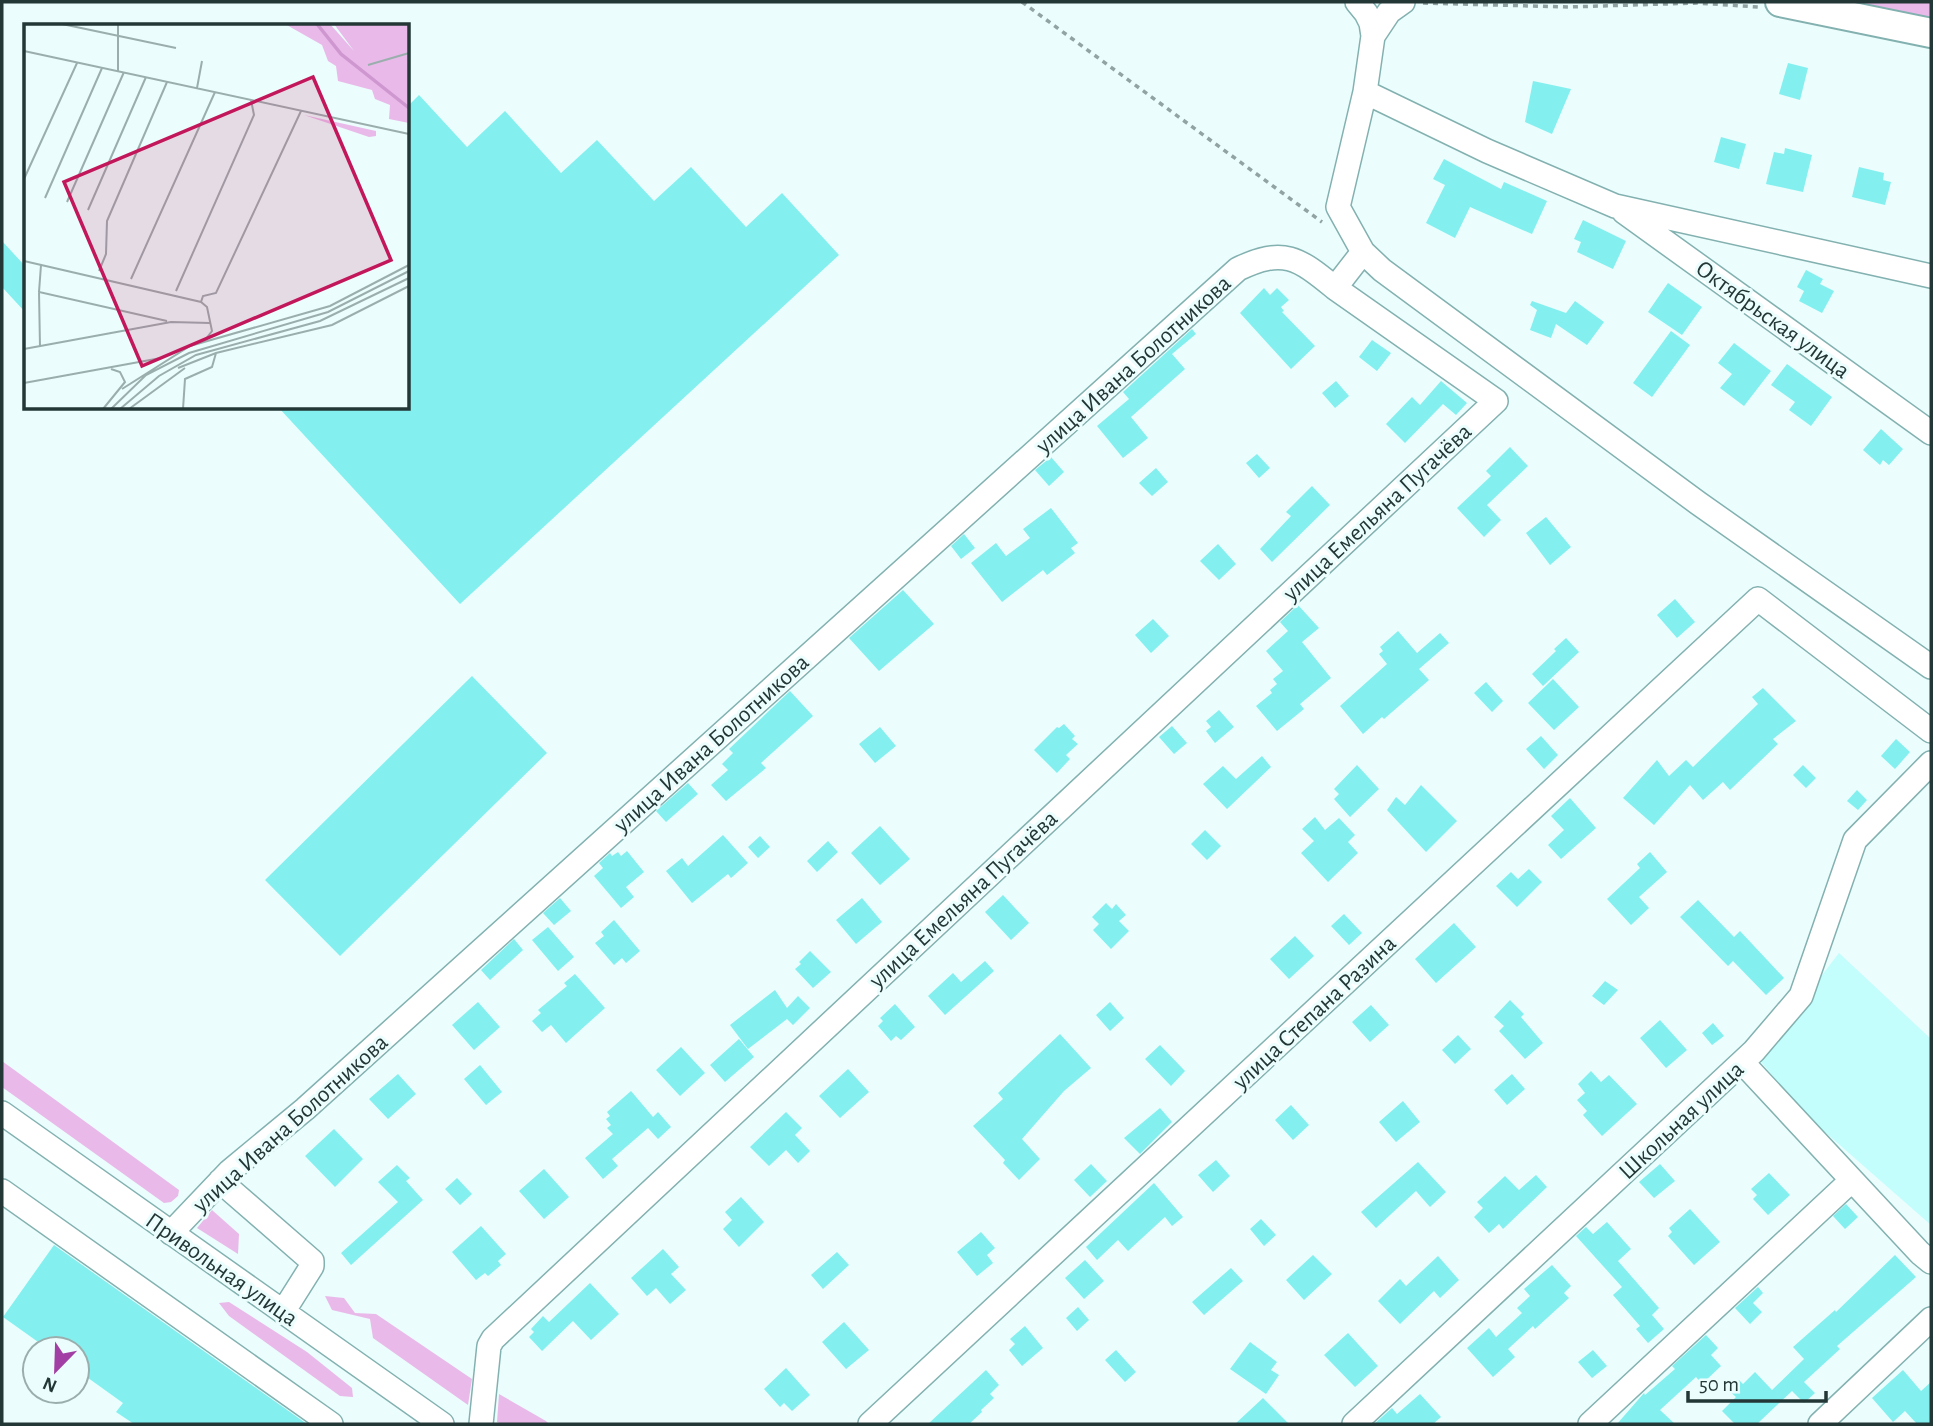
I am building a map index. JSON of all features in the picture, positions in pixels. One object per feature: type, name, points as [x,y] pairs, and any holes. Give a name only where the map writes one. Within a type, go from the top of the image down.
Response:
[{"type":"main road","points":[[1770,4],[1931,33]]},
{"type":"street","points":[[1357,2],[1371,23],[1373,36],[1365,92],[1338,207],[1363,252],[1382,270],[1687,495],[1931,667]]},
{"type":"street","points":[[1373,36],[1389,12],[1409,3]]},
{"type":"street","name":"Октябрьская улица","points":[[1365,92],[1487,151],[1615,206],[1931,276]]},
{"type":"street","name":"Октябрьская улица","points":[[1615,206],[1931,433]]},
{"type":"street","points":[[1335,288],[1363,252]]},
{"type":"street","name":"улица Ивана Болотникова","points":[[171,1233],[220,1181],[304,1109],[1238,269],[1272,256],[1298,261],[1335,288]]},
{"type":"street","name":"улица Емельяна Пугачёва","points":[[481,1424],[489,1346],[493,1339],[1496,401],[1335,288]]},
{"type":"street","name":"улица Степана Разина","points":[[870,1424],[1758,599],[1931,730]]},
{"type":"street","name":"Школьная улица","points":[[1354,1424],[1743,1063],[1801,996],[1855,841],[1931,763]]},
{"type":"street","points":[[1743,1063],[1931,1262]]},
{"type":"street","name":"Привольная улица","points":[[2,1114],[442,1424]]},
{"type":"street","points":[[1590,1424],[1852,1180]]},
{"type":"street","points":[[220,1181],[312,1261],[313,1266],[283,1312]]},
{"type":"street","points":[[2,1191],[331,1424]]},
{"type":"street","points":[[1820,1424],[1931,1319]]},
{"type":"path","points":[[1022,2],[1330,228]]},
{"type":"path","points":[[1409,3],[1567,7],[1770,4]]},
{"type":"shaded area","points":[[1834,2],[1931,2],[1931,23]]},
{"type":"shaded area","points":[[1839,953],[1931,1039],[1931,1225],[1801,1111],[1758,1058]]},
{"type":"shaded area","points":[[2,1061],[179,1190],[178,1196],[171,1202],[164,1203],[2,1087]]},
{"type":"shaded area","points":[[212,1210],[239,1234],[238,1254],[197,1228]]},
{"type":"shaded area","points":[[325,1296],[344,1298],[355,1313],[376,1314],[472,1379],[468,1405],[373,1338],[370,1319],[332,1310]]},
{"type":"shaded area","points":[[229,1302],[307,1352],[352,1388],[353,1397],[340,1396],[229,1316],[219,1303]]},
{"type":"shaded area","points":[[499,1394],[546,1421],[549,1424],[497,1422]]},
{"type":"building","points":[[1788,63],[1808,68],[1800,100],[1779,94]]},
{"type":"building","points":[[1533,81],[1571,89],[1552,134],[1525,122]]},
{"type":"building","points":[[419,95],[467,147],[505,111],[561,173],[597,140],[654,201],[691,167],[746,227],[782,193],[839,255],[460,604],[281,410],[410,410],[410,104]]},
{"type":"building","points":[[1721,137],[1746,144],[1739,169],[1714,162]]},
{"type":"building","points":[[1785,148],[1812,155],[1803,192],[1766,184],[1774,152],[1784,154]]},
{"type":"building","points":[[1444,159],[1501,189],[1504,182],[1547,201],[1532,234],[1470,207],[1455,238],[1426,223],[1445,185],[1433,179]]},
{"type":"building","points":[[1859,167],[1884,173],[1883,180],[1891,182],[1885,205],[1852,197]]},
{"type":"building","points":[[1583,220],[1626,241],[1613,269],[1577,252],[1581,242],[1574,239]]},
{"type":"building","points":[[2,241],[24,265],[24,311],[2,287]]},
{"type":"building","points":[[1806,270],[1823,279],[1820,284],[1834,291],[1822,313],[1799,301],[1804,291],[1797,287]]},
{"type":"building","points":[[1668,283],[1702,307],[1682,335],[1648,312]]},
{"type":"building","points":[[1264,288],[1270,295],[1277,288],[1289,300],[1281,307],[1284,311],[1282,312],[1315,346],[1291,369],[1240,313]]},
{"type":"building","points":[[1532,301],[1566,313],[1575,301],[1604,322],[1587,345],[1556,324],[1551,338],[1530,330],[1537,310],[1530,305]]},
{"type":"building","points":[[1192,329],[1196,334],[1172,354],[1185,369],[1131,417],[1148,438],[1123,458],[1097,426],[1129,399],[1123,392]]},
{"type":"building","points":[[1671,331],[1690,345],[1652,397],[1633,383]]},
{"type":"building","points":[[1372,340],[1391,353],[1377,371],[1359,357]]},
{"type":"building","points":[[1734,343],[1771,371],[1744,406],[1720,388],[1732,374],[1718,363]]},
{"type":"building","points":[[1787,364],[1832,397],[1811,426],[1789,410],[1795,402],[1771,385]]},
{"type":"building","points":[[1336,381],[1349,396],[1335,408],[1322,393]]},
{"type":"building","points":[[1441,381],[1467,403],[1456,415],[1443,404],[1405,443],[1386,424],[1412,397],[1420,405]]},
{"type":"building","points":[[1881,429],[1903,449],[1889,465],[1883,460],[1880,465],[1863,450]]},
{"type":"building","points":[[1510,447],[1528,466],[1487,505],[1501,520],[1484,537],[1457,508],[1491,476],[1486,471]]},
{"type":"building","points":[[1257,454],[1270,468],[1259,478],[1246,463]]},
{"type":"building","points":[[1051,457],[1064,472],[1049,486],[1035,470]]},
{"type":"building","points":[[1156,468],[1168,482],[1152,496],[1139,483]]},
{"type":"building","points":[[1312,486],[1330,505],[1272,562],[1260,549],[1291,516],[1286,512]]},
{"type":"building","points":[[1051,508],[1078,543],[1071,548],[1075,553],[1047,575],[1043,570],[1002,602],[971,563],[996,543],[1006,556],[1030,538],[1023,529]]},
{"type":"building","points":[[1546,517],[1571,547],[1550,565],[1526,533]]},
{"type":"building","points":[[964,534],[975,548],[961,559],[951,546]]},
{"type":"building","points":[[1218,544],[1236,564],[1219,580],[1200,561]]},
{"type":"building","points":[[903,590],[934,624],[879,671],[849,638]]},
{"type":"building","points":[[1675,599],[1695,622],[1677,638],[1657,615]]},
{"type":"building","points":[[1298,605],[1319,628],[1302,642],[1331,678],[1300,704],[1304,709],[1277,731],[1256,706],[1272,693],[1270,690],[1277,684],[1273,679],[1283,671],[1266,651],[1288,631],[1280,622]]},
{"type":"building","points":[[1153,619],[1169,636],[1151,653],[1135,635]]},
{"type":"building","points":[[1398,631],[1417,653],[1440,633],[1449,643],[1419,669],[1429,680],[1363,734],[1340,706],[1387,664],[1379,654],[1383,651],[1380,647]]},
{"type":"building","points":[[1566,638],[1579,652],[1543,686],[1532,674]]},
{"type":"building","points":[[472,676],[547,753],[340,956],[265,880]]},
{"type":"building","points":[[1553,679],[1579,707],[1554,730],[1528,703]]},
{"type":"building","points":[[1486,682],[1503,701],[1492,712],[1474,693]]},
{"type":"building","points":[[1763,688],[1796,721],[1773,739],[1778,744],[1730,790],[1723,782],[1703,800],[1690,785],[1654,825],[1623,798],[1657,760],[1669,776],[1686,760],[1693,767],[1758,704],[1752,697]]},
{"type":"building","points":[[790,691],[813,716],[761,763],[766,768],[726,801],[711,785],[728,770],[722,764],[733,753],[729,749]]},
{"type":"building","points":[[1219,710],[1234,727],[1215,743],[1206,731],[1211,727],[1206,721]]},
{"type":"building","points":[[1064,724],[1075,736],[1072,739],[1078,744],[1066,755],[1070,759],[1057,773],[1034,750],[1057,727]]},
{"type":"building","points":[[1172,726],[1187,743],[1174,754],[1159,737]]},
{"type":"building","points":[[880,727],[896,746],[875,763],[859,744]]},
{"type":"building","points":[[1541,736],[1558,755],[1544,769],[1526,749]]},
{"type":"building","points":[[1896,739],[1910,752],[1895,769],[1881,756]]},
{"type":"building","points":[[1262,756],[1271,767],[1227,809],[1203,784],[1223,766],[1236,779]]},
{"type":"building","points":[[1357,765],[1379,789],[1350,817],[1334,799],[1339,794],[1334,789]]},
{"type":"building","points":[[1803,765],[1816,778],[1806,788],[1793,775]]},
{"type":"building","points":[[688,783],[698,794],[666,822],[656,811]]},
{"type":"building","points":[[1421,785],[1457,821],[1426,852],[1387,810],[1396,797],[1405,805]]},
{"type":"building","points":[[1857,790],[1867,800],[1858,810],[1847,801]]},
{"type":"building","points":[[1570,798],[1596,828],[1561,859],[1548,845],[1564,830],[1551,816]]},
{"type":"building","points":[[1315,817],[1325,830],[1339,818],[1355,835],[1348,842],[1358,853],[1328,882],[1301,853],[1314,841],[1302,829]]},
{"type":"building","points":[[880,826],[910,859],[880,885],[851,853]]},
{"type":"building","points":[[1205,830],[1221,846],[1207,860],[1191,844]]},
{"type":"building","points":[[723,835],[748,863],[731,878],[728,874],[692,903],[666,871],[682,858],[688,866]]},
{"type":"building","points":[[760,836],[770,847],[758,858],[748,847]]},
{"type":"building","points":[[828,841],[838,852],[817,872],[807,861]]},
{"type":"building","points":[[627,851],[644,872],[626,887],[634,897],[621,908],[594,876],[603,868],[599,863],[610,853],[612,856],[618,852],[621,856]]},
{"type":"building","points":[[1650,852],[1667,872],[1639,897],[1649,908],[1631,925],[1607,899],[1640,868],[1637,864]]},
{"type":"building","points":[[1529,869],[1542,882],[1517,907],[1496,886],[1511,872],[1518,879]]},
{"type":"building","points":[[1003,895],[1029,923],[1011,940],[985,912]]},
{"type":"building","points":[[560,898],[571,911],[554,925],[543,913]]},
{"type":"building","points":[[862,898],[882,922],[856,944],[836,920]]},
{"type":"building","points":[[1698,900],[1734,937],[1740,931],[1784,978],[1766,995],[1733,961],[1728,966],[1680,917]]},
{"type":"building","points":[[1106,903],[1112,909],[1116,904],[1126,915],[1119,921],[1129,931],[1111,949],[1093,930],[1099,924],[1092,917]]},
{"type":"building","points":[[1344,914],[1362,933],[1349,945],[1331,926]]},
{"type":"building","points":[[614,920],[640,951],[626,963],[622,958],[614,965],[595,943],[604,936],[601,932]]},
{"type":"building","points":[[1454,923],[1476,947],[1436,983],[1415,959]]},
{"type":"building","points":[[548,927],[574,957],[558,971],[532,940]]},
{"type":"building","points":[[1295,936],[1314,956],[1289,979],[1270,959]]},
{"type":"building","points":[[514,939],[523,950],[490,980],[481,970]]},
{"type":"building","points":[[810,951],[831,972],[813,988],[795,969]]},
{"type":"building","points":[[985,961],[994,971],[945,1015],[928,996],[953,973],[961,982]]},
{"type":"building","points":[[575,974],[605,1008],[566,1043],[551,1025],[542,1032],[532,1021],[541,1013],[538,1010],[567,986],[564,983]]},
{"type":"building","points":[[1605,981],[1618,990],[1604,1005],[1592,996]]},
{"type":"building","points":[[775,990],[787,1008],[798,996],[810,1008],[793,1025],[787,1019],[748,1049],[730,1025]]},
{"type":"building","points":[[1510,1000],[1524,1014],[1521,1017],[1543,1043],[1525,1059],[1499,1031],[1504,1026],[1494,1017]]},
{"type":"building","points":[[478,1002],[500,1027],[474,1050],[452,1025]]},
{"type":"building","points":[[1110,1002],[1124,1018],[1110,1031],[1096,1015]]},
{"type":"building","points":[[895,1004],[915,1027],[901,1040],[896,1036],[891,1041],[878,1026],[883,1021],[880,1018]]},
{"type":"building","points":[[1371,1005],[1389,1025],[1370,1042],[1352,1022]]},
{"type":"building","points":[[1660,1020],[1687,1050],[1666,1068],[1640,1038]]},
{"type":"building","points":[[1713,1023],[1724,1036],[1712,1045],[1702,1033]]},
{"type":"building","points":[[1060,1034],[1091,1068],[1064,1091],[1022,1139],[1040,1159],[1019,1180],[1003,1163],[1005,1160],[973,1126],[1003,1099],[998,1093]]},
{"type":"building","points":[[1458,1035],[1471,1049],[1455,1064],[1442,1050]]},
{"type":"building","points":[[739,1039],[754,1057],[725,1082],[710,1065]]},
{"type":"building","points":[[1160,1045],[1185,1071],[1171,1086],[1145,1059]]},
{"type":"building","points":[[681,1047],[705,1073],[680,1096],[656,1070]]},
{"type":"building","points":[[480,1065],[502,1092],[486,1105],[464,1079]]},
{"type":"building","points":[[848,1069],[869,1092],[840,1118],[819,1096]]},
{"type":"building","points":[[1591,1071],[1601,1082],[1609,1075],[1637,1104],[1602,1136],[1583,1115],[1587,1111],[1577,1100],[1585,1093],[1578,1084]]},
{"type":"building","points":[[398,1074],[416,1094],[388,1119],[369,1099]]},
{"type":"building","points":[[1512,1074],[1525,1089],[1507,1105],[1494,1090]]},
{"type":"building","points":[[631,1091],[653,1117],[658,1112],[671,1127],[658,1139],[648,1128],[612,1159],[618,1166],[603,1179],[585,1158],[613,1134],[607,1128],[611,1125],[606,1119],[610,1116],[607,1112]]},
{"type":"building","points":[[1403,1101],[1420,1122],[1396,1142],[1379,1122]]},
{"type":"building","points":[[1291,1105],[1309,1125],[1293,1140],[1275,1120]]},
{"type":"building","points":[[1160,1108],[1172,1122],[1140,1154],[1124,1138]]},
{"type":"building","points":[[786,1112],[802,1128],[795,1135],[810,1151],[798,1163],[786,1150],[769,1166],[750,1147]]},
{"type":"building","points":[[334,1129],[363,1159],[335,1187],[305,1156]]},
{"type":"building","points":[[1216,1160],[1230,1176],[1213,1192],[1198,1175]]},
{"type":"building","points":[[1418,1162],[1446,1192],[1430,1207],[1416,1191],[1376,1228],[1361,1212]]},
{"type":"building","points":[[1091,1164],[1107,1181],[1090,1197],[1074,1180]]},
{"type":"building","points":[[1660,1164],[1675,1181],[1654,1198],[1639,1182]]},
{"type":"building","points":[[397,1165],[410,1178],[406,1181],[423,1200],[351,1265],[341,1253],[398,1202],[378,1182]]},
{"type":"building","points":[[544,1169],[569,1197],[544,1219],[519,1191]]},
{"type":"building","points":[[1769,1173],[1790,1195],[1768,1215],[1753,1199],[1757,1195],[1751,1189]]},
{"type":"building","points":[[1536,1175],[1547,1187],[1503,1229],[1499,1224],[1489,1233],[1474,1217],[1483,1208],[1477,1202],[1505,1176],[1519,1190]]},
{"type":"building","points":[[457,1178],[472,1194],[460,1205],[445,1189]]},
{"type":"building","points":[[1154,1183],[1183,1217],[1172,1226],[1165,1217],[1128,1251],[1118,1240],[1097,1260],[1086,1247]]},
{"type":"building","points":[[741,1197],[764,1222],[739,1247],[723,1229],[732,1220],[725,1212]]},
{"type":"building","points":[[1846,1204],[1858,1217],[1845,1229],[1833,1216]]},
{"type":"building","points":[[1690,1209],[1720,1242],[1694,1265],[1668,1236],[1672,1232],[1669,1228]]},
{"type":"building","points":[[1261,1219],[1276,1235],[1264,1246],[1250,1229]]},
{"type":"building","points":[[1607,1222],[1631,1249],[1618,1261],[1659,1308],[1652,1315],[1664,1329],[1648,1343],[1636,1329],[1640,1326],[1613,1295],[1622,1287],[1576,1236],[1586,1227],[1593,1234]]},
{"type":"building","points":[[481,1226],[506,1254],[498,1261],[501,1265],[488,1276],[485,1273],[476,1280],[452,1252]]},
{"type":"building","points":[[981,1232],[995,1248],[987,1255],[993,1263],[977,1276],[957,1252]]},
{"type":"building","points":[[54,1245],[307,1424],[134,1424],[116,1412],[123,1403],[91,1380],[91,1335],[28,1335],[3,1317]]},
{"type":"building","points":[[663,1249],[679,1267],[671,1274],[686,1290],[670,1304],[656,1288],[647,1296],[631,1278]]},
{"type":"building","points":[[837,1252],[849,1265],[823,1289],[811,1275]]},
{"type":"building","points":[[1313,1255],[1332,1274],[1304,1300],[1286,1280]]},
{"type":"building","points":[[1895,1255],[1916,1277],[1837,1346],[1840,1349],[1804,1382],[1815,1393],[1804,1403],[1792,1391],[1757,1424],[1735,1424],[1722,1411],[1736,1397],[1728,1390],[1739,1380],[1743,1384],[1755,1372],[1772,1390],[1804,1359],[1793,1347],[1835,1310],[1836,1312]]},
{"type":"building","points":[[1438,1256],[1459,1280],[1440,1298],[1434,1291],[1400,1324],[1378,1301],[1400,1279],[1406,1286]]},
{"type":"building","points":[[1085,1260],[1104,1281],[1084,1299],[1065,1278]]},
{"type":"building","points":[[1552,1265],[1571,1286],[1564,1293],[1569,1298],[1508,1349],[1515,1357],[1493,1377],[1467,1348],[1489,1328],[1496,1337],[1522,1313],[1517,1308],[1530,1296],[1524,1289]]},
{"type":"building","points":[[1231,1268],[1243,1281],[1204,1315],[1192,1302]]},
{"type":"building","points":[[590,1283],[619,1314],[591,1340],[573,1321],[542,1351],[529,1337],[534,1332],[531,1329],[543,1316],[549,1322]]},
{"type":"building","points":[[1758,1287],[1763,1293],[1753,1303],[1762,1312],[1750,1324],[1735,1308]]},
{"type":"building","points":[[1078,1307],[1089,1320],[1077,1331],[1066,1318]]},
{"type":"building","points":[[844,1322],[869,1350],[846,1369],[822,1342]]},
{"type":"building","points":[[1025,1326],[1043,1348],[1022,1366],[1009,1350],[1015,1344],[1010,1339]]},
{"type":"building","points":[[1348,1333],[1378,1366],[1355,1387],[1324,1355]]},
{"type":"building","points":[[1706,1335],[1718,1348],[1711,1355],[1721,1366],[1702,1384],[1696,1377],[1660,1410],[1675,1424],[1617,1424],[1644,1393],[1645,1395],[1675,1369],[1672,1366]]},
{"type":"building","points":[[1250,1342],[1277,1362],[1271,1370],[1279,1375],[1266,1394],[1230,1369]]},
{"type":"building","points":[[1116,1350],[1136,1372],[1125,1382],[1105,1360]]},
{"type":"building","points":[[1593,1350],[1607,1366],[1592,1378],[1578,1362]]},
{"type":"building","points":[[786,1368],[810,1395],[792,1411],[784,1403],[780,1407],[764,1389]]},
{"type":"building","points":[[986,1370],[999,1385],[990,1394],[994,1398],[982,1412],[969,1424],[928,1424]]},
{"type":"building","points":[[1903,1370],[1921,1391],[1931,1382],[1931,1424],[1917,1424],[1905,1411],[1893,1422],[1872,1398]]},
{"type":"building","points":[[1420,1394],[1441,1417],[1433,1424],[1374,1424],[1392,1408],[1397,1414]]},
{"type":"building","points":[[1263,1398],[1289,1424],[1235,1424]]}]
